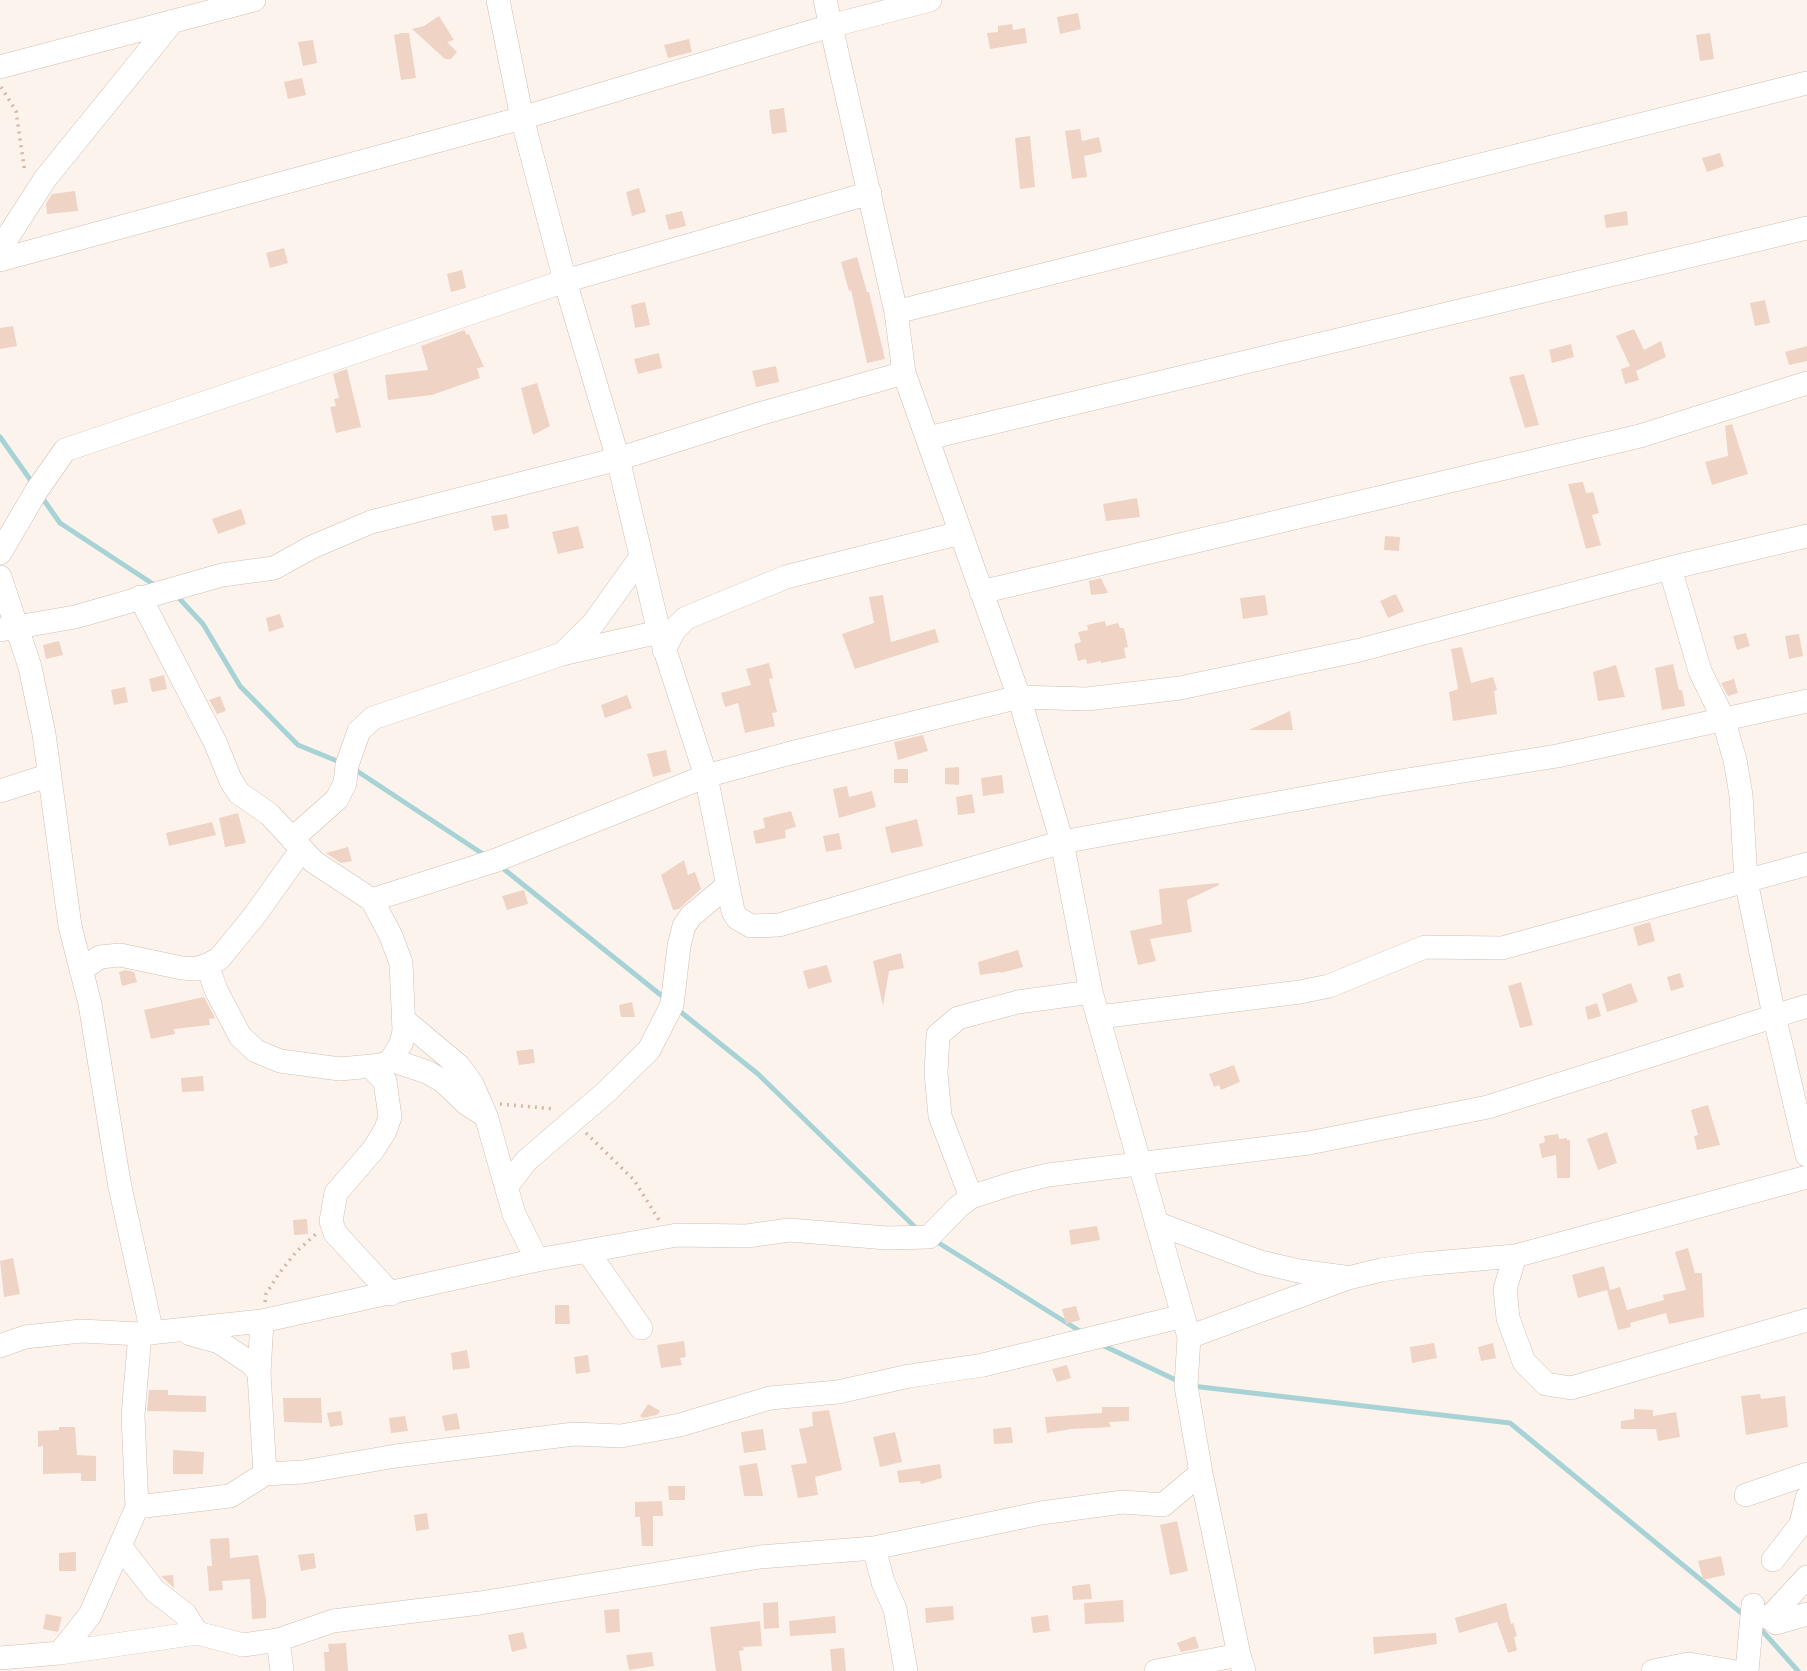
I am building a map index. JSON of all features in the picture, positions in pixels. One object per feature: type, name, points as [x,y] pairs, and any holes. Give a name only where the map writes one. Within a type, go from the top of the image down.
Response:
[{"type":"street","points":[[0,67],[254,0]]},
{"type":"street","points":[[498,0],[522,118],[565,281],[618,459],[661,641],[706,776],[733,911],[737,918],[751,926],[779,925],[1062,842],[1382,784],[1557,756],[1807,701]]},
{"type":"street","points":[[825,0],[896,312],[904,373],[1018,697],[1062,842],[1091,992],[1186,1326],[1186,1386],[1201,1474],[1242,1663],[1156,1671]]},
{"type":"street","points":[[0,260],[522,118],[830,26],[930,0]]},
{"type":"street","points":[[0,249],[45,178],[173,21]]},
{"type":"street","points":[[896,312],[1807,83]]},
{"type":"street","points":[[0,553],[37,490],[65,450],[565,281],[870,193]]},
{"type":"street","points":[[928,438],[1807,228]]},
{"type":"street","points":[[9,630],[75,617],[222,575],[274,568],[312,547],[371,522],[618,459],[759,414],[904,373]]},
{"type":"street","points":[[981,592],[1640,436],[1807,383]]},
{"type":"street","points":[[81,970],[100,957],[120,955],[195,969],[219,958],[255,915],[297,844],[337,799],[345,783],[347,765],[359,731],[373,718],[562,654],[661,641],[686,618],[786,577],[960,533]]},
{"type":"street","points":[[372,900],[494,861],[706,776],[1018,697],[1087,699],[1180,688],[1360,650],[1670,568],[1807,536]]},
{"type":"street","points":[[562,654],[593,624],[641,557]]},
{"type":"street","points":[[1670,568],[1700,671],[1723,718],[1735,760],[1741,795],[1746,881],[1807,1155]]},
{"type":"street","points":[[0,577],[9,630],[30,667],[44,734],[70,926],[90,1004],[146,1334],[133,1415],[137,1507],[90,1615],[60,1653]]},
{"type":"street","points":[[140,597],[239,793],[269,814],[314,862],[372,900],[391,936],[401,963],[404,1020],[401,1044],[381,1064]]},
{"type":"street","points":[[0,791],[50,775]]},
{"type":"street","points":[[1099,1017],[1319,988],[1354,977],[1425,947],[1502,948],[1807,864]]},
{"type":"street","points":[[506,1186],[526,1161],[606,1093],[649,1050],[672,1005],[684,926],[691,916],[728,885]]},
{"type":"street","points":[[207,965],[216,990],[240,1036],[256,1051],[281,1061],[340,1069],[381,1064],[427,1072],[443,1081],[467,1104],[484,1109]]},
{"type":"street","points":[[971,1197],[940,1116],[936,1073],[938,1035],[958,1018],[1018,1002],[1091,992]]},
{"type":"street","points":[[0,1346],[25,1337],[81,1331],[146,1334],[262,1321],[537,1260],[670,1236],[747,1236],[789,1230],[887,1238],[929,1237],[971,1197],[1048,1175],[1309,1143],[1488,1107],[1807,1006]]},
{"type":"street","points":[[404,1020],[459,1066],[484,1109],[514,1214],[537,1260]]},
{"type":"street","points":[[381,1064],[390,1117],[373,1150],[336,1192],[331,1221],[335,1233],[391,1294]]},
{"type":"street","points":[[137,1507],[230,1496],[265,1474],[303,1472],[396,1456],[574,1434],[621,1436],[645,1432],[680,1425],[770,1398],[838,1392],[909,1376],[983,1365],[1186,1326],[1381,1270],[1515,1256],[1807,1177]]},
{"type":"street","points":[[1156,1223],[1260,1262],[1348,1278]]},
{"type":"street","points":[[588,1252],[640,1328]]},
{"type":"street","points":[[1515,1256],[1505,1289],[1508,1318],[1524,1362],[1546,1384],[1571,1388],[1807,1321]]},
{"type":"street","points":[[262,1321],[259,1373],[265,1474]]},
{"type":"street","points":[[178,1331],[219,1342],[252,1364],[259,1373]]},
{"type":"street","points":[[0,1658],[60,1653],[197,1633],[243,1645],[278,1640],[333,1621],[480,1603],[760,1557],[874,1548],[1041,1513],[1123,1502],[1163,1505],[1201,1474]]},
{"type":"street","points":[[1746,1495],[1807,1474]]},
{"type":"street","points":[[1773,1560],[1801,1524],[1807,1498]]},
{"type":"street","points":[[120,1546],[155,1591],[185,1614],[197,1633]]},
{"type":"street","points":[[874,1548],[883,1582],[895,1609],[906,1671]]},
{"type":"street","points":[[1747,1671],[1766,1615],[1807,1577]]},
{"type":"street","points":[[1766,1615],[1807,1614]]},
{"type":"street","points":[[278,1640],[282,1671]]},
{"type":"street","points":[[1653,1671],[1689,1664],[1731,1671]]},
{"type":"path","points":[[0,86],[16,111],[21,132],[25,178]]},
{"type":"path","points":[[484,1109],[562,1110],[634,1180],[670,1236]]},
{"type":"path","points":[[262,1321],[266,1294],[278,1275],[296,1252],[331,1221]]},
{"type":"building","points":[[1078,13],[1081,29],[1060,34],[1057,17]]},
{"type":"building","points":[[439,16],[454,40],[447,42],[457,52],[451,59],[445,59],[412,29],[424,26]]},
{"type":"building","points":[[1012,24],[1013,30],[1025,28],[1027,43],[990,49],[987,33],[998,32],[998,26]]},
{"type":"building","points":[[409,33],[416,78],[401,80],[394,35]]},
{"type":"building","points":[[1710,33],[1714,59],[1700,61],[1696,35]]},
{"type":"building","points":[[689,39],[692,52],[668,58],[664,45]]},
{"type":"building","points":[[313,40],[317,63],[303,66],[298,42]]},
{"type":"building","points":[[302,78],[306,95],[288,99],[284,82]]},
{"type":"building","points":[[784,108],[787,132],[772,134],[769,110]]},
{"type":"building","points":[[1080,129],[1082,141],[1099,137],[1102,152],[1084,156],[1087,177],[1072,179],[1065,131]]},
{"type":"building","points":[[1030,136],[1035,187],[1020,189],[1015,138]]},
{"type":"building","points":[[1720,153],[1724,166],[1707,172],[1702,158]]},
{"type":"building","points":[[639,188],[646,212],[632,216],[626,192]]},
{"type":"building","points":[[75,191],[78,211],[47,214],[46,204],[52,194]]},
{"type":"building","points":[[682,211],[686,226],[669,230],[665,215]]},
{"type":"building","points":[[1627,211],[1628,225],[1606,228],[1604,215]]},
{"type":"building","points":[[284,248],[288,263],[270,268],[266,253]]},
{"type":"building","points":[[857,257],[869,292],[885,359],[867,363],[851,290],[849,291],[841,262]]},
{"type":"building","points":[[462,270],[466,288],[451,292],[447,274]]},
{"type":"building","points":[[1765,300],[1770,323],[1755,326],[1750,303]]},
{"type":"building","points":[[645,302],[650,325],[635,328],[631,305]]},
{"type":"building","points":[[13,326],[17,346],[0,349],[0,328]]},
{"type":"building","points":[[1634,329],[1644,350],[1661,341],[1666,357],[1636,371],[1639,380],[1625,384],[1621,369],[1630,366],[1616,336]]},
{"type":"building","points":[[464,330],[469,334],[484,367],[477,368],[480,378],[432,395],[388,400],[385,375],[428,370],[421,346]]},
{"type":"building","points":[[1571,344],[1574,357],[1552,363],[1549,350]]},
{"type":"building","points":[[1807,346],[1807,361],[1789,365],[1785,352]]},
{"type":"building","points":[[659,353],[662,368],[638,374],[634,359]]},
{"type":"building","points":[[776,366],[779,382],[756,387],[752,371]]},
{"type":"building","points":[[347,369],[361,427],[336,433],[330,407],[336,406],[334,399],[339,398],[333,374]]},
{"type":"building","points":[[1524,374],[1539,425],[1525,428],[1509,377]]},
{"type":"building","points":[[537,383],[550,426],[533,435],[521,388]]},
{"type":"building","points":[[1732,424],[1748,474],[1712,485],[1705,462],[1728,456],[1725,426]]},
{"type":"building","points":[[1583,482],[1586,493],[1593,492],[1599,513],[1592,515],[1601,545],[1586,549],[1568,484]]},
{"type":"building","points":[[1137,498],[1140,517],[1106,521],[1103,504]]},
{"type":"building","points":[[241,509],[246,524],[218,534],[212,519]]},
{"type":"building","points":[[507,514],[509,528],[494,531],[491,516]]},
{"type":"building","points":[[578,526],[584,548],[558,554],[552,532]]},
{"type":"building","points":[[1385,536],[1400,537],[1399,551],[1384,550]]},
{"type":"building","points":[[1101,578],[1108,593],[1091,595],[1089,581]]},
{"type":"building","points":[[1396,594],[1404,611],[1388,618],[1380,601]]},
{"type":"building","points":[[883,595],[891,642],[935,629],[939,642],[855,669],[842,634],[874,623],[869,597]]},
{"type":"building","points":[[1265,595],[1268,615],[1243,619],[1240,598]]},
{"type":"building","points":[[280,614],[284,627],[269,632],[266,618]]},
{"type":"building","points":[[1105,621],[1106,626],[1118,623],[1120,628],[1124,628],[1128,647],[1124,648],[1126,658],[1087,664],[1086,659],[1078,661],[1074,644],[1081,642],[1078,632],[1088,630],[1087,625]]},
{"type":"building","points":[[1746,633],[1750,646],[1737,650],[1733,636]]},
{"type":"building","points":[[1799,634],[1803,656],[1789,659],[1785,636]]},
{"type":"building","points":[[59,641],[63,655],[46,659],[43,645]]},
{"type":"building","points":[[1462,647],[1471,683],[1493,677],[1497,690],[1494,691],[1497,714],[1453,721],[1449,692],[1458,689],[1451,649]]},
{"type":"building","points":[[769,663],[773,678],[769,679],[777,712],[772,713],[775,726],[745,733],[738,703],[725,707],[721,693],[751,685],[746,669]]},
{"type":"building","points":[[1673,664],[1685,706],[1662,710],[1655,668]]},
{"type":"building","points":[[1616,665],[1625,697],[1598,701],[1593,672]]},
{"type":"building","points":[[164,675],[167,689],[152,692],[149,679]]},
{"type":"building","points":[[1734,679],[1738,693],[1728,696],[1721,683]]},
{"type":"building","points":[[125,687],[128,702],[114,705],[111,690]]},
{"type":"building","points":[[627,695],[632,708],[605,718],[601,705]]},
{"type":"building","points":[[220,696],[226,711],[217,714],[209,700]]},
{"type":"building","points":[[1290,711],[1293,730],[1249,730]]},
{"type":"building","points":[[923,735],[928,751],[898,760],[894,742]]},
{"type":"building","points":[[666,750],[671,772],[653,777],[647,754]]},
{"type":"building","points":[[959,767],[959,785],[945,784],[945,768]]},
{"type":"building","points":[[894,769],[908,769],[908,783],[894,783]]},
{"type":"building","points":[[1002,775],[1004,793],[983,796],[981,778]]},
{"type":"building","points":[[847,786],[849,797],[872,791],[876,807],[839,818],[833,789]]},
{"type":"building","points":[[972,794],[975,813],[958,815],[956,797]]},
{"type":"building","points":[[791,811],[796,827],[785,830],[786,838],[756,844],[753,831],[765,828],[763,818]]},
{"type":"building","points":[[238,813],[246,843],[225,847],[219,818]]},
{"type":"building","points":[[917,819],[923,846],[891,853],[885,827]]},
{"type":"building","points":[[212,822],[216,835],[169,846],[166,833]]},
{"type":"building","points":[[839,833],[842,849],[826,852],[823,836]]},
{"type":"building","points":[[348,847],[352,861],[341,863],[326,853]]},
{"type":"building","points":[[684,860],[688,875],[695,872],[701,889],[679,909],[673,910],[661,875]]},
{"type":"building","points":[[1219,885],[1187,900],[1192,932],[1150,939],[1156,961],[1138,965],[1130,931],[1162,924],[1159,889]]},
{"type":"building","points":[[524,890],[528,904],[507,910],[502,896]]},
{"type":"building","points":[[1650,922],[1655,941],[1638,946],[1633,927]]},
{"type":"building","points":[[1018,950],[1023,967],[980,975],[978,962]]},
{"type":"building","points":[[901,953],[904,968],[889,971],[883,1006],[873,961]]},
{"type":"building","points":[[827,965],[832,982],[808,989],[803,971]]},
{"type":"building","points":[[119,972],[134,972],[137,982],[122,986]]},
{"type":"building","points":[[1680,973],[1684,987],[1671,991],[1667,977]]},
{"type":"building","points":[[1521,982],[1533,1025],[1520,1028],[1508,986]]},
{"type":"building","points":[[1631,983],[1638,1002],[1607,1012],[1602,994]]},
{"type":"building","points":[[204,997],[215,1018],[209,1019],[210,1025],[174,1029],[175,1034],[151,1039],[144,1010]]},
{"type":"building","points":[[632,1002],[635,1017],[621,1017],[619,1005]]},
{"type":"building","points":[[1597,1003],[1601,1016],[1588,1020],[1585,1007]]},
{"type":"building","points":[[533,1049],[535,1063],[519,1065],[516,1051]]},
{"type":"building","points":[[1234,1065],[1240,1082],[1221,1090],[1219,1085],[1214,1087],[1209,1074]]},
{"type":"building","points":[[203,1076],[204,1091],[182,1092],[181,1078]]},
{"type":"building","points":[[1708,1105],[1720,1145],[1697,1150],[1694,1136],[1698,1135],[1691,1110]]},
{"type":"building","points":[[1607,1132],[1617,1163],[1598,1170],[1587,1139]]},
{"type":"building","points":[[1558,1134],[1559,1139],[1570,1140],[1570,1178],[1557,1178],[1556,1155],[1542,1158],[1539,1144],[1545,1142],[1544,1136]]},
{"type":"building","points":[[307,1219],[308,1234],[294,1235],[293,1220]]},
{"type":"building","points":[[1097,1226],[1100,1240],[1071,1245],[1069,1230]]},
{"type":"building","points":[[1688,1248],[1695,1273],[1702,1273],[1704,1317],[1669,1324],[1666,1313],[1630,1323],[1631,1327],[1618,1330],[1607,1290],[1578,1298],[1572,1275],[1604,1266],[1610,1290],[1620,1287],[1627,1310],[1664,1300],[1663,1295],[1686,1290],[1675,1252]]},
{"type":"building","points":[[13,1258],[20,1294],[4,1297],[0,1261]]},
{"type":"building","points":[[555,1305],[569,1305],[570,1324],[555,1324]]},
{"type":"building","points":[[1076,1306],[1080,1320],[1066,1324],[1062,1309]]},
{"type":"building","points":[[684,1341],[686,1357],[680,1358],[682,1365],[661,1368],[657,1345]]},
{"type":"building","points":[[1434,1343],[1437,1358],[1412,1363],[1410,1347]]},
{"type":"building","points":[[1493,1343],[1496,1358],[1481,1361],[1478,1347]]},
{"type":"building","points":[[467,1350],[470,1368],[453,1370],[451,1353]]},
{"type":"building","points":[[588,1355],[590,1372],[576,1374],[574,1357]]},
{"type":"building","points":[[1067,1365],[1071,1378],[1057,1382],[1052,1369]]},
{"type":"building","points":[[149,1390],[168,1390],[168,1395],[206,1396],[206,1412],[147,1411]]},
{"type":"building","points":[[1760,1394],[1761,1399],[1785,1396],[1788,1427],[1746,1435],[1741,1396]]},
{"type":"building","points":[[283,1398],[321,1398],[322,1423],[284,1422]]},
{"type":"building","points":[[648,1404],[660,1411],[657,1415],[643,1418],[640,1416]]},
{"type":"building","points":[[1102,1407],[1129,1407],[1129,1421],[1109,1422],[1111,1427],[1047,1433],[1045,1417],[1102,1413]]},
{"type":"building","points":[[1634,1409],[1653,1410],[1653,1416],[1676,1412],[1680,1437],[1658,1441],[1656,1429],[1621,1429],[1621,1421],[1634,1419]]},
{"type":"building","points":[[829,1410],[842,1470],[815,1477],[818,1495],[798,1498],[791,1465],[807,1463],[799,1429],[813,1426],[812,1412]]},
{"type":"building","points":[[341,1411],[343,1425],[330,1427],[327,1413]]},
{"type":"building","points":[[457,1413],[460,1429],[445,1431],[442,1416]]},
{"type":"building","points":[[405,1416],[408,1431],[391,1433],[389,1418]]},
{"type":"building","points":[[59,1427],[75,1427],[77,1455],[96,1456],[96,1481],[81,1481],[81,1473],[43,1474],[43,1446],[38,1447],[38,1431],[59,1430]]},
{"type":"building","points":[[1011,1427],[1013,1443],[994,1444],[993,1429]]},
{"type":"building","points":[[763,1429],[766,1450],[744,1453],[741,1432]]},
{"type":"building","points":[[895,1432],[902,1462],[880,1467],[873,1437]]},
{"type":"building","points":[[173,1450],[204,1452],[203,1474],[173,1474]]},
{"type":"building","points":[[757,1463],[763,1496],[744,1496],[739,1466]]},
{"type":"building","points":[[940,1464],[942,1478],[921,1484],[920,1481],[899,1483],[897,1471]]},
{"type":"building","points":[[668,1486],[685,1486],[685,1500],[669,1500]]},
{"type":"building","points":[[662,1501],[663,1516],[653,1516],[653,1546],[642,1546],[640,1517],[635,1517],[635,1502]]},
{"type":"building","points":[[427,1513],[429,1529],[416,1531],[414,1515]]},
{"type":"building","points":[[1177,1521],[1188,1571],[1170,1575],[1160,1525]]},
{"type":"building","points":[[229,1538],[230,1558],[258,1555],[266,1600],[266,1618],[252,1619],[250,1579],[222,1581],[223,1590],[209,1591],[207,1566],[212,1566],[210,1539]]},
{"type":"building","points":[[76,1552],[76,1571],[59,1571],[59,1553]]},
{"type":"building","points":[[314,1553],[316,1568],[301,1571],[298,1555]]},
{"type":"building","points":[[1721,1556],[1725,1575],[1703,1580],[1698,1561]]},
{"type":"building","points":[[173,1575],[174,1588],[161,1576]]},
{"type":"building","points":[[1090,1584],[1092,1599],[1073,1600],[1072,1586]]},
{"type":"building","points":[[1123,1600],[1124,1622],[1085,1624],[1084,1603]]},
{"type":"building","points":[[778,1602],[779,1628],[764,1629],[763,1603]]},
{"type":"building","points":[[1506,1603],[1517,1636],[1514,1637],[1517,1650],[1508,1653],[1497,1622],[1459,1633],[1455,1618]]},
{"type":"building","points":[[953,1606],[954,1620],[926,1623],[925,1608]]},
{"type":"building","points":[[619,1609],[620,1632],[606,1633],[604,1610]]},
{"type":"building","points":[[46,1614],[62,1617],[58,1632],[43,1629]]},
{"type":"building","points":[[1048,1615],[1050,1631],[1033,1633],[1031,1617]]},
{"type":"building","points":[[835,1616],[836,1633],[790,1636],[789,1621]]},
{"type":"building","points":[[760,1621],[762,1646],[743,1647],[744,1650],[739,1651],[742,1671],[716,1671],[710,1627]]},
{"type":"building","points":[[523,1632],[527,1648],[512,1652],[508,1635]]},
{"type":"building","points":[[1436,1633],[1437,1644],[1374,1654],[1373,1637]]},
{"type":"building","points":[[1195,1636],[1199,1648],[1181,1652],[1177,1643]]},
{"type":"building","points":[[346,1643],[348,1671],[325,1671],[324,1652],[329,1652],[328,1644]]},
{"type":"building","points":[[844,1648],[846,1671],[832,1671],[830,1649]]},
{"type":"building","points":[[652,1652],[654,1666],[629,1670],[626,1655]]},
{"type":"waterway","points":[[0,437],[34,485]]},
{"type":"waterway","points":[[41,496],[60,523],[156,586]]},
{"type":"waterway","points":[[176,595],[203,624],[240,686],[298,745],[342,763]]},
{"type":"waterway","points":[[354,769],[486,856]]},
{"type":"waterway","points":[[500,866],[667,1000]]},
{"type":"waterway","points":[[677,1009],[758,1074],[917,1229]]},
{"type":"waterway","points":[[934,1240],[1083,1333]]},
{"type":"waterway","points":[[1100,1344],[1180,1382]]},
{"type":"waterway","points":[[1192,1386],[1510,1423],[1745,1616]]},
{"type":"waterway","points":[[1758,1626],[1798,1671]]}]
